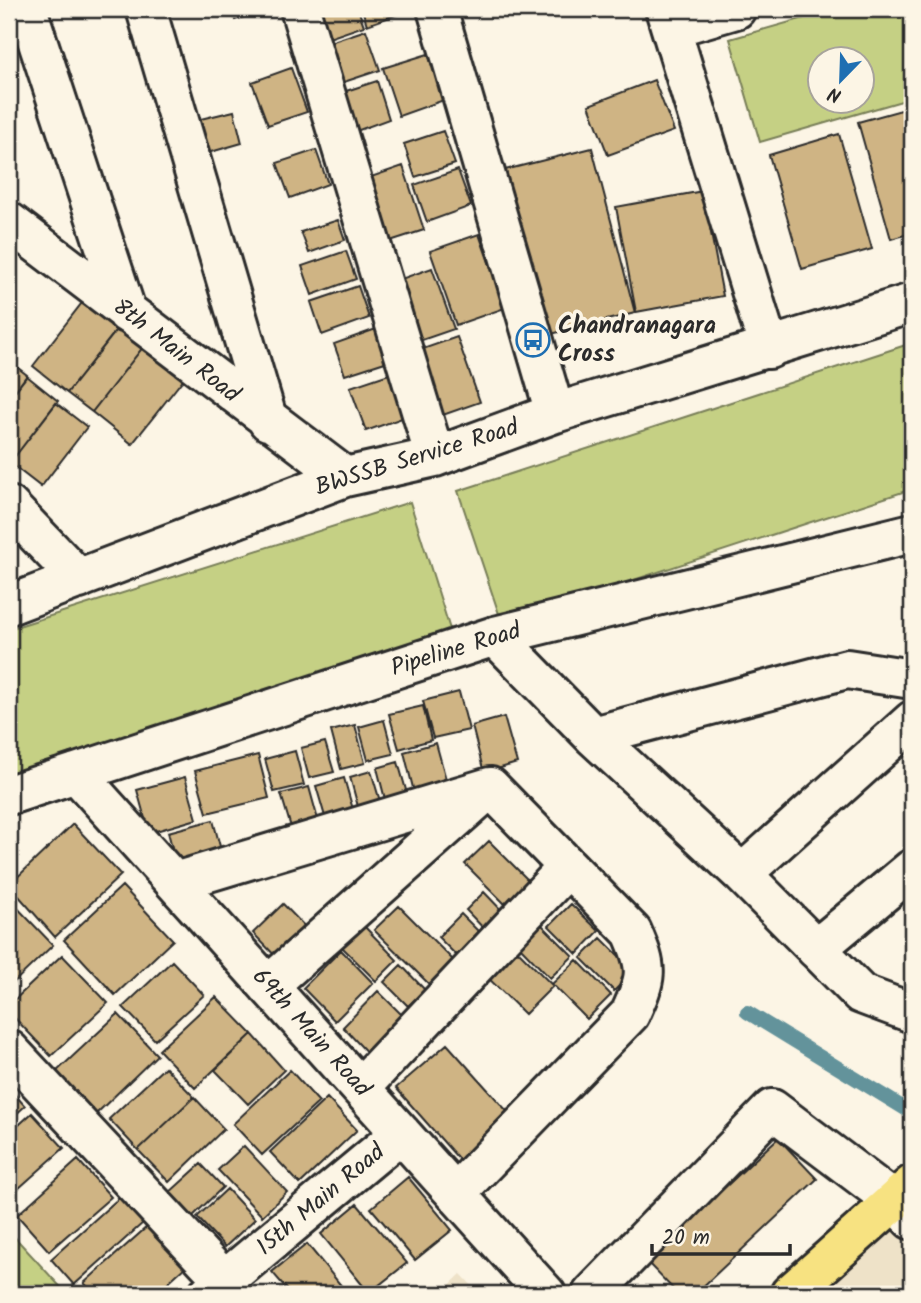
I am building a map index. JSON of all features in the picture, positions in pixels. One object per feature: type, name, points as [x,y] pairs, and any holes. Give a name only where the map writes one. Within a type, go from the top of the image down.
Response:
[{"type":"main road","points":[[790,1294],[906,1202]]},
{"type":"street","points":[[27,9],[127,313]]},
{"type":"street","points":[[146,9],[268,421]]},
{"type":"street","points":[[300,9],[435,457]]},
{"type":"street","points":[[437,9],[555,413]]},
{"type":"street","points":[[736,9],[668,18],[769,349]]},
{"type":"street","name":"8th Main Road","points":[[9,222],[345,477]]},
{"type":"street","name":"BWSSB Service Road","points":[[9,605],[345,477],[435,457],[555,413],[912,303]]},
{"type":"street","points":[[9,506],[79,579]]},
{"type":"street","name":"Pipeline Road","points":[[9,795],[495,636],[903,546]]},
{"type":"street","points":[[495,636],[593,736],[742,874],[861,995],[912,1013]]},
{"type":"street","points":[[593,736],[847,669],[912,679]]},
{"type":"street","points":[[742,874],[912,721]]},
{"type":"street","name":"69th Main Road","points":[[76,773],[546,1294]]},
{"type":"street","points":[[175,882],[490,788]]},
{"type":"street","points":[[456,1193],[629,1014],[645,983],[646,963],[632,932],[490,788]]},
{"type":"street","points":[[268,986],[490,788]]},
{"type":"street","points":[[360,1088],[568,867]]},
{"type":"street","points":[[816,949],[912,869]]},
{"type":"street","points":[[9,1050],[216,1287]]},
{"type":"street","points":[[592,1294],[772,1110],[906,1202]]},
{"type":"street","name":"15th Main Road","points":[[216,1287],[401,1133]]},
{"type":"shaded area","points":[[890,1219],[912,1241],[912,1294],[815,1294]]},
{"type":"shaded area","points":[[461,1274],[480,1294],[440,1294]]},
{"type":"green space","points":[[836,9],[912,9],[912,98],[876,108],[876,46],[806,46],[806,116],[850,116],[760,142],[730,39]]},
{"type":"green space","points":[[912,343],[912,489],[502,623],[458,491]]},
{"type":"green space","points":[[410,502],[453,639],[9,779],[9,629]]},
{"type":"green space","points":[[9,1231],[67,1294],[9,1294]]},
{"type":"building","points":[[231,9],[268,9],[235,20]]},
{"type":"building","points":[[316,9],[358,9],[364,26],[326,39]]},
{"type":"building","points":[[362,9],[413,9],[367,25]]},
{"type":"building","points":[[366,30],[380,70],[338,84],[324,44]]},
{"type":"building","points":[[428,54],[444,100],[399,116],[383,68]]},
{"type":"building","points":[[291,68],[307,112],[268,125],[252,82]]},
{"type":"building","points":[[654,80],[674,131],[608,155],[589,105]]},
{"type":"building","points":[[377,81],[389,119],[351,133],[337,94]]},
{"type":"building","points":[[912,107],[912,233],[891,239],[858,122]]},
{"type":"building","points":[[234,111],[242,143],[197,156],[188,122]]},
{"type":"building","points":[[443,131],[455,164],[415,177],[404,144]]},
{"type":"building","points":[[839,134],[872,249],[802,269],[769,155]]},
{"type":"building","points":[[592,148],[635,313],[547,335],[505,170]]},
{"type":"building","points":[[316,150],[328,184],[290,198],[277,163]]},
{"type":"building","points":[[403,166],[424,230],[384,243],[362,180]]},
{"type":"building","points":[[458,170],[471,206],[427,222],[414,185]]},
{"type":"building","points":[[703,191],[723,296],[636,312],[616,207]]},
{"type":"building","points":[[338,220],[345,240],[309,253],[301,232]]},
{"type":"building","points":[[479,234],[505,308],[456,325],[430,251]]},
{"type":"building","points":[[346,251],[356,279],[312,295],[302,266]]},
{"type":"building","points":[[432,268],[454,329],[419,341],[398,280]]},
{"type":"building","points":[[358,286],[369,318],[322,335],[311,302]]},
{"type":"building","points":[[85,299],[120,326],[67,393],[33,366]]},
{"type":"building","points":[[118,328],[143,347],[92,412],[67,393]]},
{"type":"building","points":[[376,329],[388,361],[345,375],[334,344]]},
{"type":"building","points":[[457,337],[480,402],[440,416],[417,351]]},
{"type":"building","points":[[144,346],[185,377],[132,444],[92,412]]},
{"type":"building","points":[[9,361],[27,375],[9,399]]},
{"type":"building","points":[[389,374],[405,417],[366,431],[350,387]]},
{"type":"building","points":[[27,376],[58,401],[10,463],[9,399]]},
{"type":"building","points":[[56,403],[87,427],[41,487],[10,463]]},
{"type":"building","points":[[459,692],[469,730],[433,738],[423,701]]},
{"type":"building","points":[[423,706],[431,740],[399,749],[389,714]]},
{"type":"building","points":[[504,717],[517,763],[484,773],[472,726]]},
{"type":"building","points":[[384,720],[393,754],[368,760],[359,727]]},
{"type":"building","points":[[355,725],[365,763],[341,769],[331,731]]},
{"type":"building","points":[[325,742],[334,772],[309,778],[301,748]]},
{"type":"building","points":[[436,743],[447,783],[414,792],[404,752]]},
{"type":"building","points":[[295,751],[304,785],[274,792],[265,759]]},
{"type":"building","points":[[258,755],[269,798],[207,813],[195,771]]},
{"type":"building","points":[[398,762],[408,797],[386,803],[377,768]]},
{"type":"building","points":[[371,771],[382,808],[360,814],[350,777]]},
{"type":"building","points":[[185,777],[197,819],[149,833],[137,790]]},
{"type":"building","points":[[344,778],[354,813],[326,820],[316,786]]},
{"type":"building","points":[[309,787],[320,827],[293,834],[281,794]]},
{"type":"building","points":[[213,820],[222,854],[177,866],[168,832]]},
{"type":"building","points":[[73,824],[121,875],[55,937],[9,885]]},
{"type":"building","points":[[489,841],[539,891],[515,914],[465,864]]},
{"type":"building","points":[[122,886],[173,940],[115,995],[64,940]]},
{"type":"building","points":[[484,892],[506,915],[488,933],[466,910]]},
{"type":"building","points":[[9,899],[53,945],[9,987]]},
{"type":"building","points":[[283,904],[314,936],[285,966],[253,933]]},
{"type":"building","points":[[571,904],[599,931],[577,954],[549,926]]},
{"type":"building","points":[[399,906],[455,962],[431,986],[374,930]]},
{"type":"building","points":[[461,914],[485,938],[462,961],[438,937]]},
{"type":"building","points":[[540,923],[573,956],[550,978],[518,945]]},
{"type":"building","points":[[362,924],[397,960],[376,981],[341,946]]},
{"type":"building","points":[[601,938],[634,971],[614,991],[581,958]]},
{"type":"building","points":[[511,944],[553,986],[525,1014],[482,972]]},
{"type":"building","points":[[341,950],[373,983],[335,1021],[303,988]]},
{"type":"building","points":[[62,955],[108,1003],[51,1056],[9,1012],[9,1005]]},
{"type":"building","points":[[577,960],[611,995],[587,1019],[552,984]]},
{"type":"building","points":[[172,961],[204,995],[155,1040],[123,1007]]},
{"type":"building","points":[[401,965],[425,990],[408,1006],[384,982]]},
{"type":"building","points":[[378,991],[410,1023],[373,1059],[343,1027]]},
{"type":"building","points":[[216,997],[252,1034],[195,1088],[159,1050]]},
{"type":"building","points":[[118,1014],[157,1055],[96,1114],[56,1072]]},
{"type":"building","points":[[252,1034],[284,1070],[248,1104],[215,1070]]},
{"type":"building","points":[[447,1044],[515,1120],[464,1165],[396,1088]]},
{"type":"building","points":[[165,1067],[194,1097],[138,1150],[109,1119]]},
{"type":"building","points":[[290,1070],[319,1102],[262,1155],[233,1124]]},
{"type":"building","points":[[9,1088],[25,1106],[9,1121]]},
{"type":"building","points":[[194,1097],[224,1129],[169,1182],[138,1150]]},
{"type":"building","points":[[327,1098],[357,1130],[300,1184],[270,1152]]},
{"type":"building","points":[[32,1113],[64,1148],[9,1197],[9,1134]]},
{"type":"building","points":[[778,1138],[817,1179],[695,1294],[678,1294],[646,1261]]},
{"type":"building","points":[[244,1146],[287,1192],[262,1216],[218,1170]]},
{"type":"building","points":[[78,1160],[111,1197],[49,1251],[17,1215]]},
{"type":"building","points":[[201,1164],[223,1187],[191,1218],[169,1193]]},
{"type":"building","points":[[408,1177],[452,1230],[415,1260],[371,1208]]},
{"type":"building","points":[[227,1189],[255,1219],[225,1247],[197,1217]]},
{"type":"building","points":[[120,1197],[143,1223],[74,1285],[51,1259]]},
{"type":"building","points":[[357,1204],[407,1263],[369,1293],[321,1234]]},
{"type":"building","points":[[148,1226],[185,1267],[155,1294],[95,1294],[84,1283]]},
{"type":"building","points":[[307,1244],[348,1294],[291,1294],[272,1272]]},
{"type":"waterway","points":[[747,1012],[912,1113]]},
{"type":"place","name":"Chandranagara Cross","points":[[533,340]]}]
